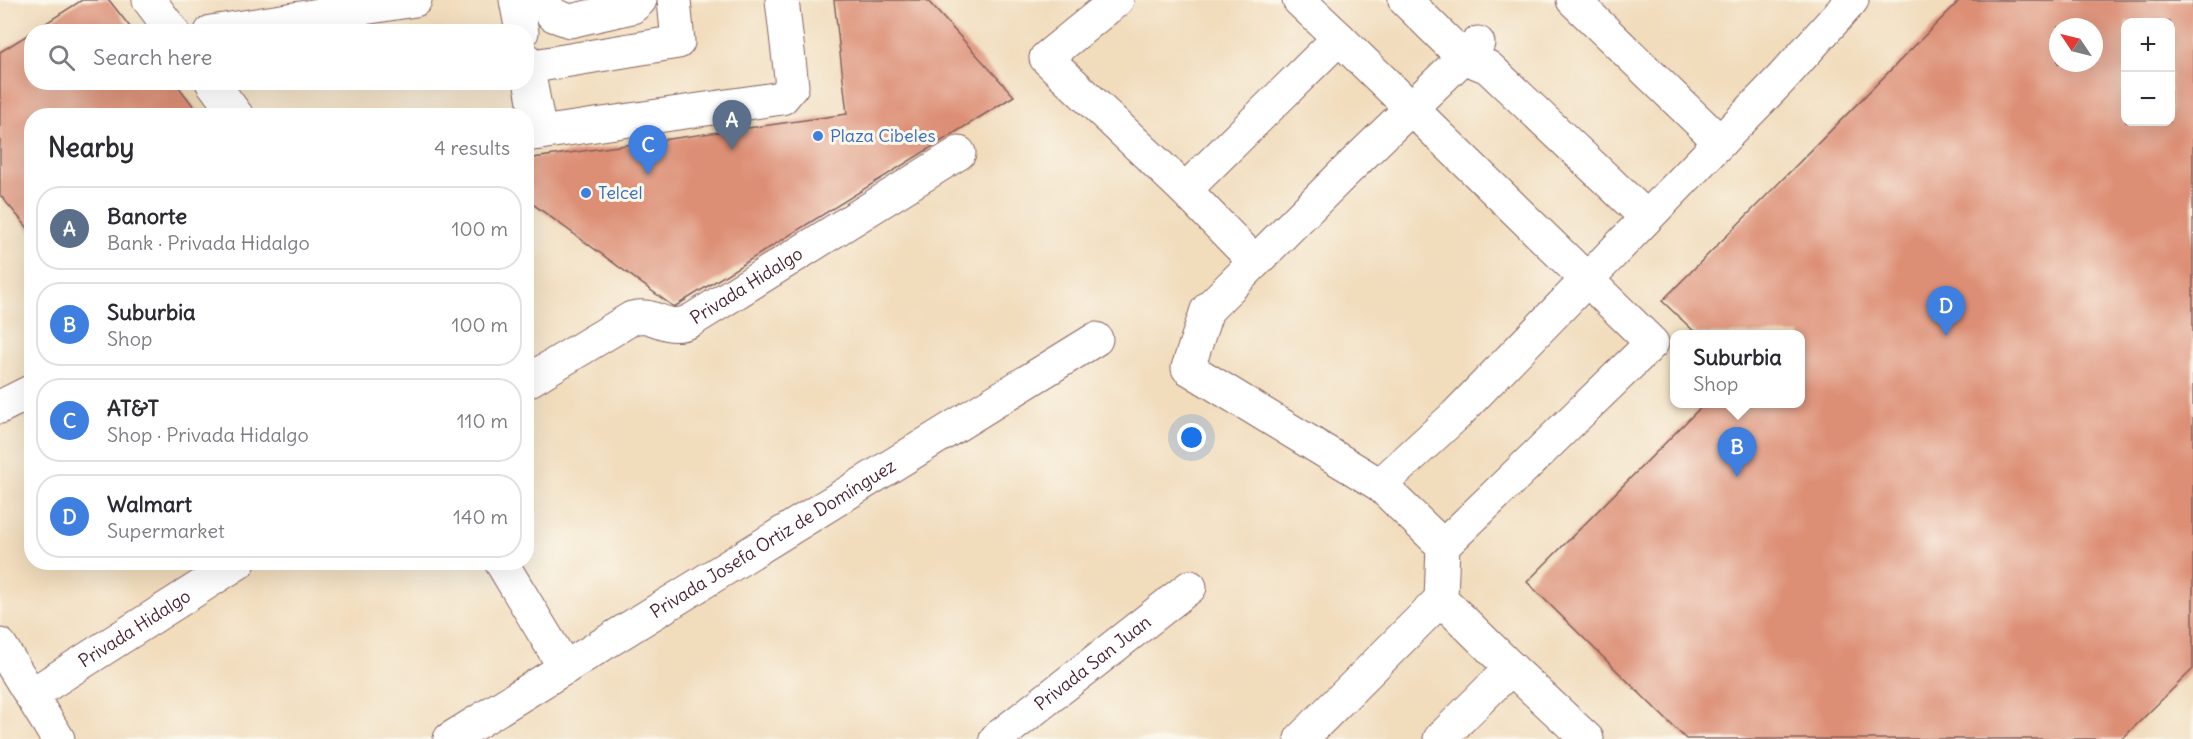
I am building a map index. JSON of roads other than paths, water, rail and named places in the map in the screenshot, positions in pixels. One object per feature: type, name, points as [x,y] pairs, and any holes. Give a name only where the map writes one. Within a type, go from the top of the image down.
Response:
[{"type":"street","points":[[149,0],[167,24]]},
{"type":"street","points":[[262,24],[415,0]]},
{"type":"street","points":[[516,0],[520,24]]},
{"type":"street","points":[[542,0],[553,15],[570,21],[632,8],[640,0]]},
{"type":"street","points":[[534,62],[678,42],[674,0]]},
{"type":"street","points":[[534,134],[782,98],[792,86],[782,0]]},
{"type":"street","points":[[1117,0],[1046,58],[1185,190],[1255,262]]},
{"type":"street","points":[[1299,0],[1652,343],[1443,546],[1441,599],[1301,739]]},
{"type":"street","points":[[1405,0],[1476,56],[1646,218]]},
{"type":"street","points":[[1436,0],[1476,56]]},
{"type":"street","points":[[1573,0],[1720,142]]},
{"type":"street","points":[[1380,485],[1456,415],[1781,79],[1852,0]]},
{"type":"street","points":[[1185,190],[1339,38]]},
{"type":"street","points":[[1443,546],[1380,485],[1188,368],[1207,310],[1412,108],[1476,56]]},
{"type":"street","points":[[218,90],[231,108]]},
{"type":"street","points":[[529,90],[531,108]]},
{"type":"street","name":"Privada Hidalgo","points":[[534,377],[632,318],[642,316],[680,326],[692,320],[959,153]]},
{"type":"street","name":"Privada Josefa Ortiz de Domínguez","points":[[450,739],[1096,339]]},
{"type":"street","points":[[0,407],[24,395]]},
{"type":"street","name":"Privada Hidalgo","points":[[31,694],[226,570]]},
{"type":"street","points":[[506,570],[565,668]]},
{"type":"street","name":"Privada San Juan","points":[[996,739],[1190,587]]},
{"type":"street","points":[[1441,599],[1510,669],[1587,739]]},
{"type":"street","points":[[0,645],[58,739]]},
{"type":"street","points":[[1440,739],[1510,669]]},
{"type":"place","name":"Plaza Cibeles","points":[[818,136]]},
{"type":"place","name":"Banorte","points":[[732,150]]},
{"type":"place","name":"AT&T","points":[[648,175]]},
{"type":"place","name":"Telcel","points":[[586,193]]},
{"type":"place","name":"Walmart","points":[[1946,336]]},
{"type":"place","name":"Suburbia","points":[[1737,477]]}]
